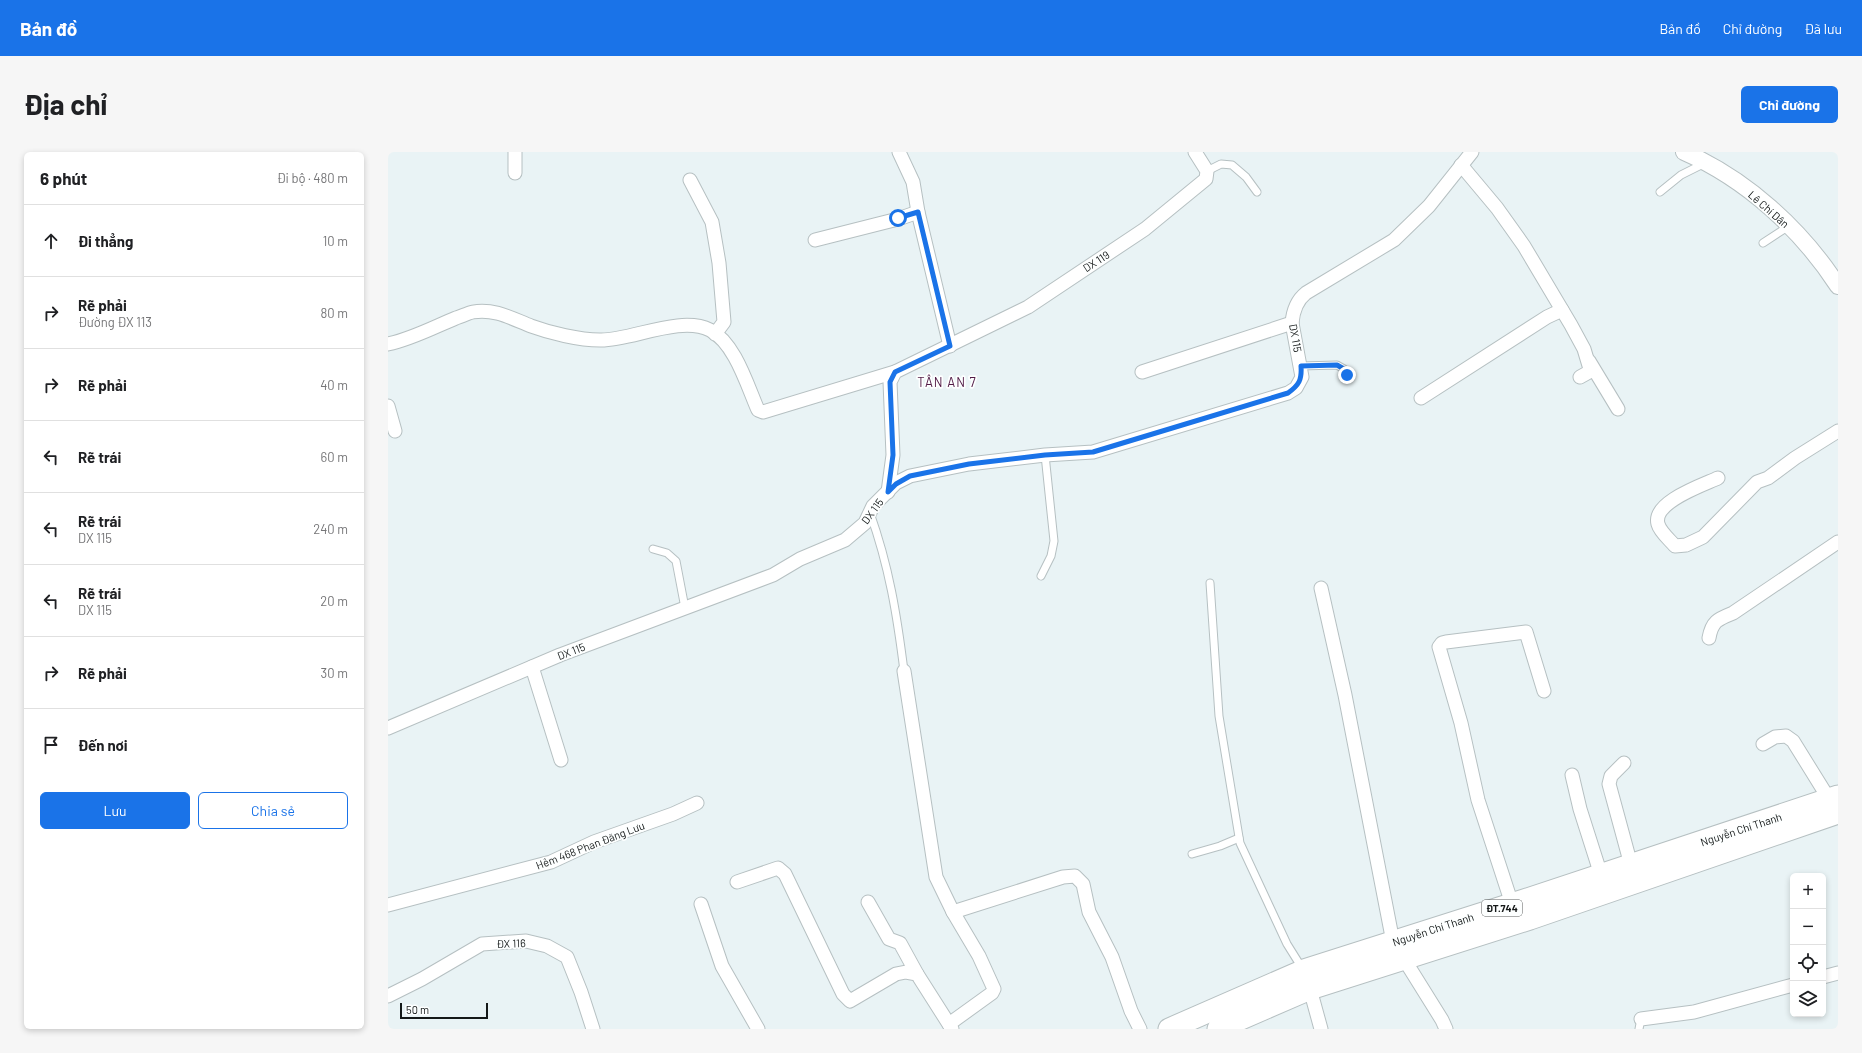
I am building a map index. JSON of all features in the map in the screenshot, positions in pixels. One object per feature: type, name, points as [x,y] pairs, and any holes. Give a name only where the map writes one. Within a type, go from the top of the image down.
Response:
[{"type":"main road","name":"Nguyễn Chí Thanh","points":[[1399,950],[1530,919],[1835,803]]},
{"type":"main road","name":"Nguyễn Chí Thanh","points":[[1169,1029],[1307,980],[1399,950],[1512,904],[1631,865],[1759,831]]},
{"type":"main road","name":"Nguyễn Chí Thanh","points":[[1218,1029],[1307,980]]},
{"type":"street","points":[[515,152],[515,173]]},
{"type":"street","points":[[899,152],[913,182],[918,212],[950,346]]},
{"type":"street","points":[[1195,152],[1208,171]]},
{"type":"street","name":"DX 115","points":[[388,728],[532,667],[773,575],[800,559],[845,540],[865,523],[874,506],[896,484],[910,476],[969,464],[1045,455],[1093,452],[1288,393],[1296,388],[1302,377],[1292,324],[1293,314],[1298,299],[1306,292],[1394,240],[1429,206],[1472,152]]},
{"type":"street","name":"Lê Chí Dân","points":[[1684,152],[1705,162],[1768,205],[1789,226],[1829,272],[1838,286]]},
{"type":"street","points":[[1461,165],[1497,208],[1524,246],[1618,409]]},
{"type":"street","name":"DX 119","points":[[715,334],[721,338],[733,354],[758,410],[763,412],[895,372],[1028,307],[1145,229],[1206,179],[1208,171]]},
{"type":"street","points":[[388,344],[402,341],[467,314],[490,311],[508,316],[532,326],[594,340],[601,340],[650,330],[691,325],[709,330],[715,334],[724,322],[719,263],[712,222],[690,180]]},
{"type":"street","points":[[815,240],[918,212]]},
{"type":"street","points":[[1421,398],[1547,317],[1562,310]]},
{"type":"street","points":[[1142,372],[1292,324]]},
{"type":"street","points":[[1580,377],[1589,372],[1589,361]]},
{"type":"street","points":[[888,492],[893,455],[890,382],[895,372]]},
{"type":"street","points":[[388,406],[395,431]]},
{"type":"street","points":[[1718,478],[1675,497],[1664,508],[1657,519],[1658,526],[1675,546],[1686,545],[1703,537],[1756,482],[1768,478],[1795,458],[1838,431]]},
{"type":"street","points":[[1709,638],[1710,630],[1717,620],[1733,613],[1838,542]]},
{"type":"street","points":[[1321,588],[1399,950],[1446,1029]]},
{"type":"street","points":[[1512,904],[1478,800],[1461,723],[1439,647],[1442,643],[1446,642],[1526,632],[1544,691]]},
{"type":"street","points":[[532,667],[561,760]]},
{"type":"street","points":[[868,902],[889,939],[900,943],[917,974],[951,1026],[992,993],[994,989],[979,956],[939,886],[934,865],[904,672]]},
{"type":"street","points":[[1763,744],[1775,737],[1786,736],[1793,741],[1835,803]]},
{"type":"street","points":[[1624,763],[1611,776],[1609,784],[1631,865]]},
{"type":"street","points":[[1572,775],[1580,809],[1601,875]]},
{"type":"street","name":"Hẻm 468 Phan Đăng Lưu","points":[[388,906],[551,862],[594,842],[697,803]]},
{"type":"street","points":[[737,882],[778,868],[785,874],[843,994],[850,1001],[896,974],[906,972],[917,974]]},
{"type":"street","points":[[953,912],[1063,877],[1075,876],[1084,884],[1089,912],[1112,957],[1131,1010],[1140,1029]]},
{"type":"street","points":[[701,904],[722,966],[758,1029]]},
{"type":"street","name":"ĐX 116","points":[[388,996],[422,979],[482,944],[526,941],[547,946],[567,957],[581,992],[593,1029]]},
{"type":"street","points":[[1826,976],[1838,973]]},
{"type":"street","points":[[1307,980],[1321,1029]]},
{"type":"street","points":[[1640,1024],[1694,1012],[1790,986]]},
{"type":"lane","points":[[1660,192],[1681,175],[1705,162]]},
{"type":"lane","points":[[1208,171],[1221,164],[1232,165],[1246,177],[1257,192]]},
{"type":"lane","points":[[1763,243],[1789,226]]},
{"type":"lane","points":[[1301,366],[1337,365],[1344,369],[1347,375]]},
{"type":"lane","points":[[1042,576],[1051,556],[1054,541],[1045,455]]},
{"type":"lane","points":[[870,512],[880,541],[892,585],[904,672]]},
{"type":"lane","points":[[654,549],[667,553],[676,561],[685,608]]},
{"type":"lane","points":[[1210,583],[1219,716],[1239,838],[1287,944],[1307,980]]},
{"type":"lane","points":[[1192,854],[1220,846],[1239,838]]},
{"type":"district","name":"TÂN AN 7","points":[[947,382]]},
{"type":"route","points":[[898,218],[918,212],[950,346],[895,372],[890,382],[893,455],[888,492],[896,484],[910,476],[969,464],[1045,455],[1093,452],[1263,402],[1288,393],[1296,388],[1302,377],[1301,366],[1337,365],[1344,369],[1347,375]]}]
